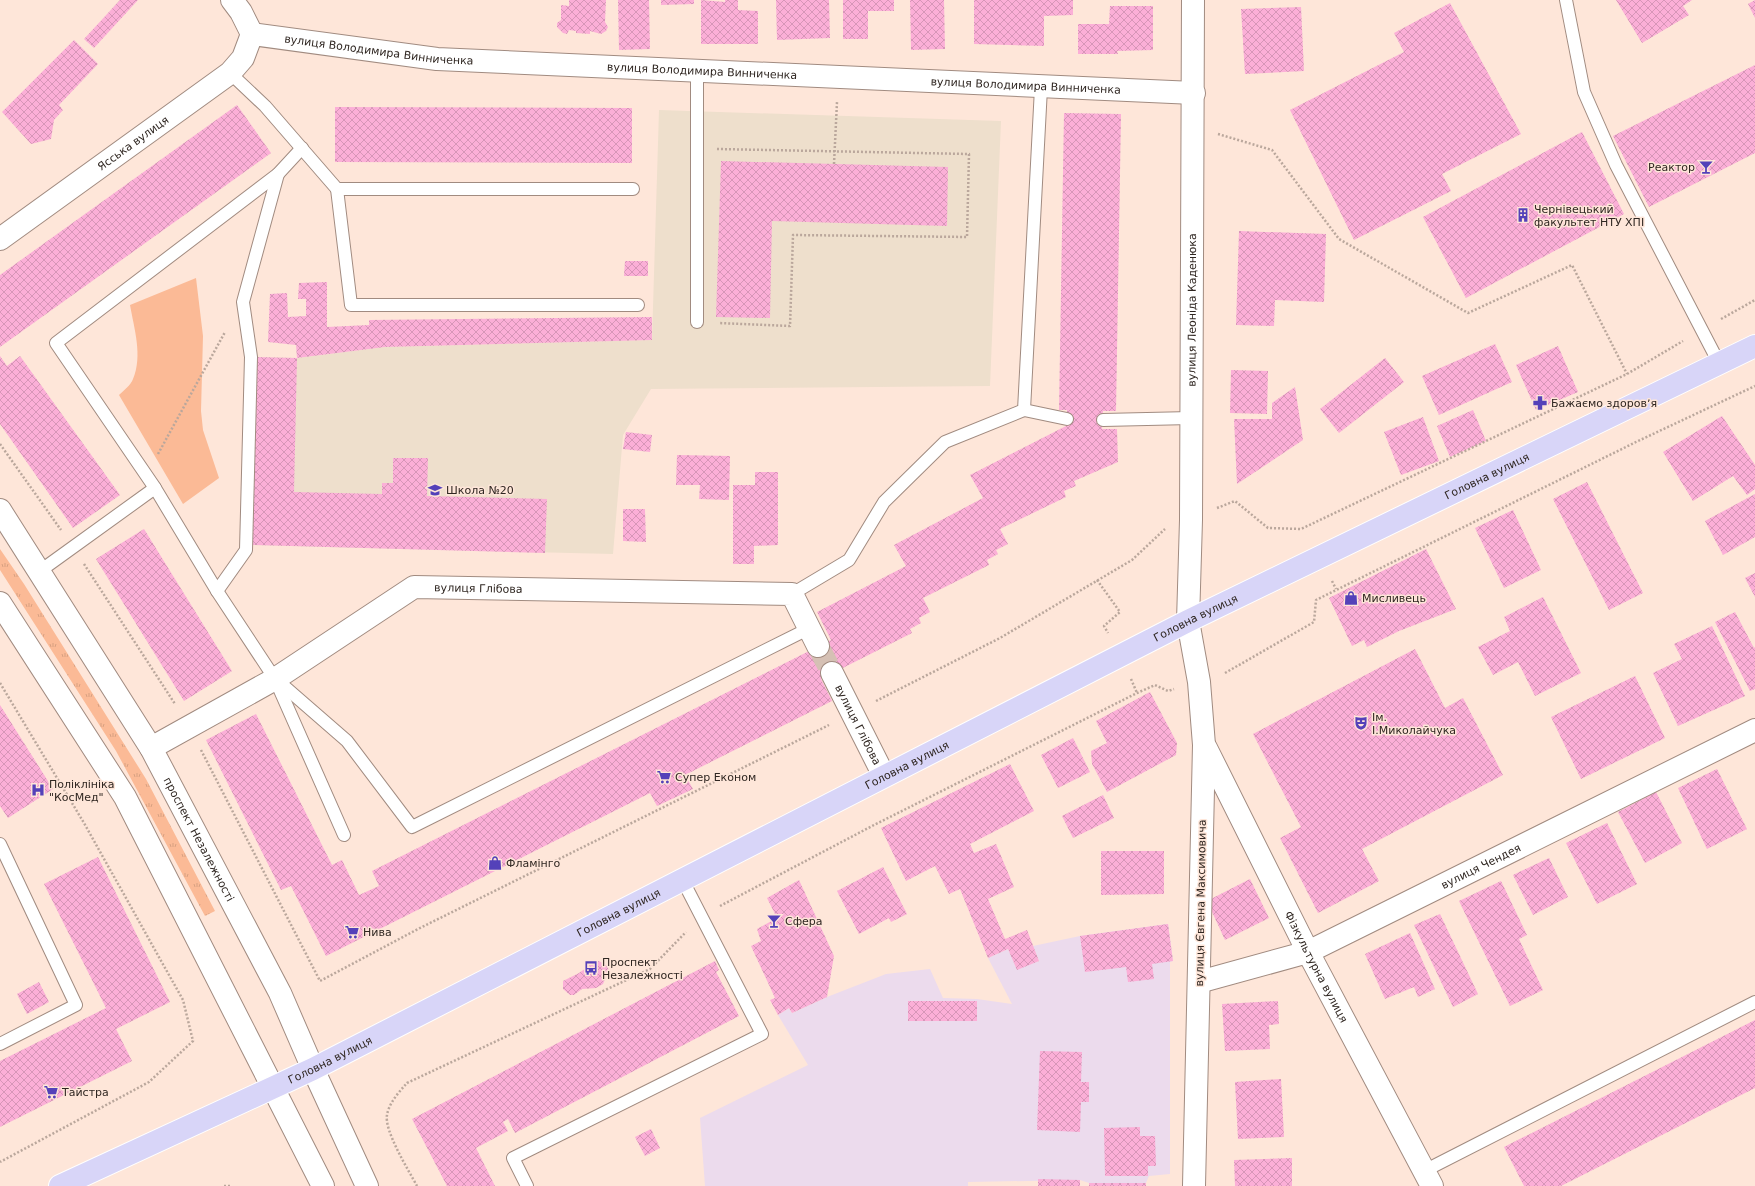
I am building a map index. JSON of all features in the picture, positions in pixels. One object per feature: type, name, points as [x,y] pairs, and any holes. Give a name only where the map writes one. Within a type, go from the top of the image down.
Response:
[{"type":"main road","name":"Головна вулиця","points":[[60,1186],[313,1069],[1188,621],[1755,346]]},
{"type":"street","name":"вулиця Леоніда Каденюка","points":[[1188,621],[1191,520],[1192,127],[1194,93],[1193,0]]},
{"type":"street","points":[[240,4],[252,34]]},
{"type":"street","name":"вулиця Володимира Винниченка","points":[[252,34],[437,59],[1041,88],[1194,93]]},
{"type":"street","name":"Ясська вулиця","points":[[0,239],[230,72],[243,58],[252,34]]},
{"type":"street","name":"проспект Незалежності","points":[[0,510],[151,748],[280,993],[367,1186]]},
{"type":"street","name":"вулиця Глібова","points":[[151,748],[275,679],[414,587],[792,594]]},
{"type":"street","points":[[792,594],[814,637]]},
{"type":"street","points":[[0,603],[125,797],[272,1089],[323,1186]]},
{"type":"street","name":"вулиця Євгена Максимовича","points":[[1188,621],[1199,682],[1204,745],[1194,1186]]},
{"type":"street","name":"вулиця Глібова","points":[[832,673],[884,776]]},
{"type":"street","name":"вулиця Чендея","points":[[1199,982],[1308,952],[1755,730]]},
{"type":"street","name":"Фізкультурна вулиця","points":[[1204,745],[1308,952],[1428,1178]]},
{"type":"lane","points":[[1566,0],[1584,92],[1616,165],[1719,363]]},
{"type":"lane","points":[[230,72],[265,106],[337,189],[351,305],[638,305]]},
{"type":"lane","points":[[697,72],[697,322]]},
{"type":"lane","points":[[1024,410],[1041,88]]},
{"type":"lane","points":[[302,148],[278,174],[56,343],[155,488],[217,591],[275,679],[344,835]]},
{"type":"lane","points":[[217,591],[246,550],[251,357],[242,302],[278,174]]},
{"type":"lane","points":[[337,189],[633,189]]},
{"type":"lane","points":[[792,594],[849,560],[884,502],[945,442],[1024,410],[1067,419]]},
{"type":"lane","points":[[1103,420],[1191,418]]},
{"type":"lane","points":[[40,571],[155,488]]},
{"type":"lane","points":[[275,679],[347,741],[412,827],[814,637]]},
{"type":"lane","points":[[0,844],[76,1005],[0,1044]]},
{"type":"lane","points":[[527,1186],[513,1158],[762,1034],[700,917],[682,879]]},
{"type":"lane","points":[[1428,1178],[1755,1002]]},
{"type":"path","points":[[834,164],[837,78]]},
{"type":"path","points":[[320,981],[418,929],[853,713],[1000,638],[1132,560],[1165,529],[1191,520],[1235,501],[1268,528],[1301,529],[1627,374],[1572,266],[1468,313],[1339,239],[1272,150],[1192,127]]},
{"type":"path","points":[[696,149],[969,154],[967,237],[793,235],[790,326],[697,322]]},
{"type":"path","points":[[155,488],[156,457],[242,302]]},
{"type":"path","points":[[417,1186],[392,1138],[387,1116],[393,1100],[407,1083],[650,969],[700,917],[874,825],[1155,685],[1168,691],[1222,674],[1314,622],[1316,600],[1629,446],[1755,386]]},
{"type":"path","points":[[0,683],[84,823],[183,1000],[193,1042],[149,1082],[0,1162]]},
{"type":"path","points":[[224,1186],[232,1186]]},
{"type":"shaded area","points":[[659,110],[1001,121],[990,386],[651,389],[623,435],[613,554],[252,545],[255,357],[297,358],[385,347],[652,340]]},
{"type":"shaded area","points":[[1168,924],[1173,961],[1170,962],[1170,1174],[1149,1176],[1146,1183],[1089,1183],[1080,1180],[968,1182],[968,1186],[705,1186],[700,1118],[808,1065],[778,1015],[789,1008],[792,1013],[827,997],[886,974],[930,969],[943,998],[977,999],[1012,1004],[988,958],[1008,949],[1017,969],[1039,961],[1033,946],[1080,936]]},
{"type":"green space","points":[[196,278],[203,336],[201,411],[203,430],[219,478],[183,504],[119,395],[129,386],[136,370],[138,352],[130,305]]},
{"type":"green space","points":[[0,549],[24,584],[146,779],[215,911],[205,916],[116,751],[0,570]]},
{"type":"building","points":[[120,0],[138,0],[94,48],[84,39]]},
{"type":"building","points":[[569,0],[606,0],[605,22],[608,27],[606,31],[601,34],[590,31],[590,34],[576,33],[576,31],[569,30],[567,34],[563,33],[557,27],[557,23],[561,20],[561,5],[569,6]]},
{"type":"building","points":[[618,0],[649,0],[650,49],[619,50]]},
{"type":"building","points":[[661,0],[694,0],[694,4],[661,5]]},
{"type":"building","points":[[701,0],[725,2],[725,0],[738,0],[738,10],[758,11],[758,44],[701,44]]},
{"type":"building","points":[[776,0],[829,0],[830,38],[777,40]]},
{"type":"building","points":[[843,0],[894,0],[894,11],[868,11],[868,39],[843,39]]},
{"type":"building","points":[[910,0],[944,0],[945,49],[911,50]]},
{"type":"building","points":[[974,0],[1073,0],[1073,15],[1044,16],[1044,46],[974,44]]},
{"type":"building","points":[[1616,0],[1692,0],[1683,6],[1689,15],[1642,43]]},
{"type":"building","points":[[1755,0],[1755,18],[1748,4]]},
{"type":"building","points":[[1450,3],[1521,134],[1442,174],[1451,191],[1354,240],[1290,110],[1404,52],[1394,33]]},
{"type":"building","points":[[1110,6],[1153,6],[1153,50],[1117,51],[1118,54],[1078,54],[1078,24],[1109,24]]},
{"type":"building","points":[[1301,7],[1304,71],[1245,74],[1241,9]]},
{"type":"building","points":[[74,40],[98,64],[59,105],[63,110],[54,120],[51,139],[31,144],[2,112]]},
{"type":"building","points":[[1755,65],[1755,153],[1649,207],[1613,136]]},
{"type":"building","points":[[237,105],[271,153],[0,347],[0,275]]},
{"type":"building","points":[[335,107],[632,108],[632,163],[335,162]]},
{"type":"building","points":[[1064,113],[1121,114],[1116,411],[1103,411],[1102,429],[1117,429],[1118,462],[1074,481],[1076,486],[1064,491],[1066,497],[1000,529],[1008,544],[996,550],[998,554],[987,560],[989,565],[923,598],[930,612],[919,618],[921,623],[910,629],[912,633],[821,679],[832,701],[685,775],[693,789],[657,806],[650,793],[326,956],[291,886],[281,890],[206,740],[256,714],[332,865],[342,860],[359,895],[379,886],[372,871],[831,640],[817,612],[906,566],[894,545],[983,498],[970,475],[1066,426],[1067,410],[1059,410]]},
{"type":"building","name":"Чернівецький факультет НТУ ХПІ","points":[[1582,132],[1624,214],[1466,298],[1423,217]]},
{"type":"building","points":[[721,161],[948,167],[947,226],[772,221],[770,318],[716,317]]},
{"type":"building","points":[[1239,231],[1326,234],[1324,302],[1275,300],[1274,326],[1236,325]]},
{"type":"building","points":[[625,261],[648,261],[648,276],[624,276]]},
{"type":"building","points":[[327,282],[327,327],[369,325],[369,320],[652,317],[652,340],[385,347],[297,358],[296,345],[268,342],[270,294],[287,293],[288,317],[306,316],[306,299],[298,299],[299,283]]},
{"type":"building","points":[[1495,344],[1512,382],[1439,415],[1422,376]]},
{"type":"building","points":[[1558,346],[1578,392],[1536,410],[1516,365]]},
{"type":"building","points":[[0,356],[7,366],[20,356],[120,495],[73,528],[0,424]]},
{"type":"building","points":[[255,357],[297,358],[294,492],[382,494],[382,483],[393,483],[393,458],[428,458],[427,496],[547,499],[545,553],[252,545]]},
{"type":"building","points":[[1385,358],[1404,382],[1339,433],[1320,409]]},
{"type":"building","points":[[1231,370],[1268,371],[1267,414],[1230,413]]},
{"type":"building","points":[[1295,387],[1303,440],[1237,484],[1234,419],[1272,419],[1272,403]]},
{"type":"building","points":[[1473,410],[1486,441],[1450,457],[1437,426]]},
{"type":"building","points":[[1722,416],[1755,465],[1755,489],[1747,495],[1733,476],[1693,501],[1663,452]]},
{"type":"building","points":[[1423,417],[1439,461],[1401,475],[1384,432]]},
{"type":"building","points":[[626,432],[652,435],[650,452],[623,449]]},
{"type":"building","points":[[677,455],[730,456],[729,500],[699,499],[700,485],[676,485]]},
{"type":"building","points":[[755,472],[778,472],[778,545],[754,546],[754,564],[733,564],[733,485],[755,485]]},
{"type":"building","points":[[1587,482],[1643,593],[1609,610],[1553,499]]},
{"type":"building","points":[[1755,494],[1755,537],[1723,555],[1705,521]]},
{"type":"building","points":[[623,509],[645,509],[646,542],[623,541]]},
{"type":"building","points":[[1513,510],[1541,570],[1504,588],[1475,528]]},
{"type":"building","points":[[144,529],[232,671],[184,701],[96,559]]},
{"type":"building","points":[[1426,549],[1456,609],[1399,631],[1367,647],[1364,640],[1352,646],[1329,598]]},
{"type":"building","points":[[1755,573],[1755,597],[1745,578]]},
{"type":"building","points":[[1543,597],[1581,673],[1535,696],[1518,662],[1493,675],[1478,647],[1510,631],[1504,617]]},
{"type":"building","points":[[1735,612],[1754,648],[1755,647],[1755,689],[1750,691],[1715,622]]},
{"type":"building","points":[[1712,626],[1745,696],[1678,726],[1653,673],[1682,659],[1674,644]]},
{"type":"building","points":[[1415,649],[1445,708],[1463,698],[1503,775],[1362,849],[1379,881],[1318,913],[1280,838],[1301,827],[1253,734]]},
{"type":"building","points":[[1635,676],[1665,738],[1581,779],[1551,717]]},
{"type":"building","points":[[1150,692],[1177,743],[1176,755],[1107,792],[1092,764],[1091,751],[1107,743],[1096,721]]},
{"type":"building","points":[[0,705],[53,789],[8,818],[0,806]]},
{"type":"building","points":[[1073,738],[1090,772],[1058,788],[1041,755]]},
{"type":"building","points":[[1010,764],[1034,811],[970,844],[974,853],[996,844],[1014,887],[988,899],[1005,939],[1027,930],[1039,961],[1017,970],[1008,949],[988,958],[960,889],[949,894],[935,866],[906,881],[881,828]]},
{"type":"building","points":[[1717,769],[1747,829],[1707,849],[1678,788]]},
{"type":"building","points":[[1656,792],[1682,843],[1645,863],[1618,812]]},
{"type":"building","points":[[1103,795],[1114,818],[1073,838],[1062,816]]},
{"type":"building","points":[[1607,823],[1637,884],[1597,904],[1566,843]]},
{"type":"building","points":[[1101,851],[1164,851],[1164,894],[1101,895]]},
{"type":"building","points":[[98,857],[170,1002],[116,1029],[132,1061],[0,1127],[0,1061],[106,1008],[44,884]]},
{"type":"building","points":[[1549,858],[1568,897],[1533,915],[1513,875]]},
{"type":"building","points":[[883,867],[907,914],[891,922],[889,918],[859,934],[837,891]]},
{"type":"building","points":[[1250,879],[1269,918],[1225,940],[1207,901]]},
{"type":"building","points":[[799,880],[834,956],[827,997],[792,1013],[789,1008],[778,1015],[770,1000],[775,998],[751,946],[761,941],[757,929],[777,918],[767,898]]},
{"type":"building","points":[[1501,881],[1527,935],[1519,939],[1543,990],[1510,1006],[1459,901]]},
{"type":"building","points":[[1440,914],[1478,994],[1453,1007],[1414,925]]},
{"type":"building","points":[[1168,924],[1173,961],[1152,964],[1154,979],[1128,982],[1126,967],[1085,972],[1080,936]]},
{"type":"building","points":[[1410,933],[1435,989],[1418,997],[1414,987],[1385,999],[1365,954]]},
{"type":"building","points":[[599,961],[606,965],[609,970],[603,984],[596,988],[582,989],[574,995],[570,995],[563,989],[563,981]]},
{"type":"building","points":[[715,961],[719,970],[716,972],[739,1016],[515,1133],[508,1119],[503,1122],[508,1131],[476,1148],[495,1186],[447,1186],[412,1119]]},
{"type":"building","points":[[39,982],[49,1002],[27,1014],[17,994]]},
{"type":"building","points":[[908,1001],[977,1001],[977,1021],[908,1021]]},
{"type":"building","points":[[1278,1001],[1279,1024],[1269,1025],[1270,1049],[1225,1051],[1222,1004]]},
{"type":"building","points":[[1755,1020],[1755,1088],[1561,1186],[1524,1186],[1504,1147]]},
{"type":"building","points":[[1040,1051],[1082,1052],[1081,1082],[1089,1082],[1089,1102],[1081,1102],[1080,1132],[1037,1130]]},
{"type":"building","points":[[1281,1079],[1284,1137],[1238,1139],[1235,1082]]},
{"type":"building","points":[[1140,1127],[1140,1136],[1155,1136],[1156,1166],[1148,1166],[1148,1176],[1105,1176],[1104,1128]]},
{"type":"building","points":[[651,1129],[660,1148],[645,1156],[635,1137]]},
{"type":"building","points":[[1292,1158],[1292,1186],[1235,1186],[1234,1160]]},
{"type":"building","points":[[1038,1179],[1080,1180],[1080,1186],[1038,1186]]},
{"type":"building","points":[[1089,1183],[1146,1183],[1146,1186],[1089,1186]]},
{"type":"tunnel","points":[[818,646],[832,673]]},
{"type":"place","name":"Реактор","points":[[1706,167]]},
{"type":"place","name":"Чернівецький факультет НТУ ХПІ","points":[[1523,215]]},
{"type":"place","name":"Бажаємо здоровʼя","points":[[1540,403]]},
{"type":"place","name":"Школа №20","points":[[435,490]]},
{"type":"place","name":"Мисливець","points":[[1351,598]]},
{"type":"place","name":"Ім. І.Миколайчука","points":[[1361,723]]},
{"type":"place","name":"Супер Економ","points":[[664,777]]},
{"type":"place","name":"Поліклініка \"КосМед\"","points":[[38,790]]},
{"type":"place","name":"Фламінго","points":[[495,863]]},
{"type":"place","name":"Сфера","points":[[774,921]]},
{"type":"place","name":"Нива","points":[[352,932]]},
{"type":"place","name":"Проспект Незалежності","points":[[591,968]]},
{"type":"place","name":"Тайстра","points":[[51,1092]]}]
